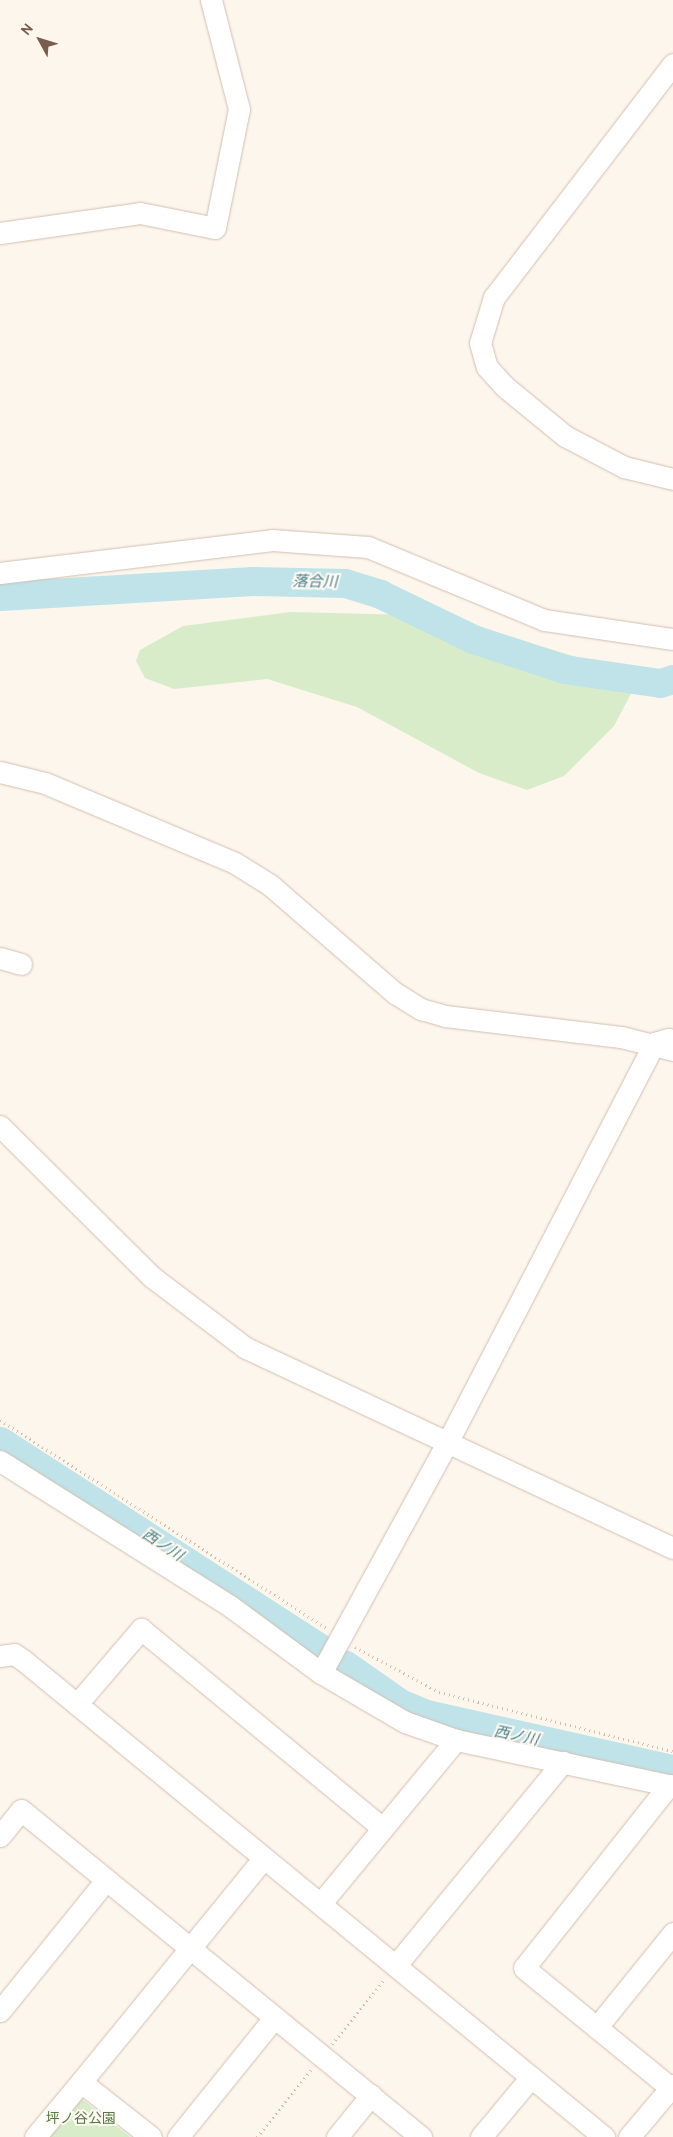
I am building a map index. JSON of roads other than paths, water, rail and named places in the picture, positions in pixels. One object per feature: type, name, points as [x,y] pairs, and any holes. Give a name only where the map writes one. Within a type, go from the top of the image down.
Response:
[{"type":"street","points":[[0,233],[140,213],[215,228],[239,109],[211,0]]},
{"type":"street","points":[[673,64],[494,297],[480,343],[487,367],[504,386],[565,436],[624,467],[673,479]]},
{"type":"street","points":[[0,572],[272,540],[368,547],[544,620],[673,639]]},
{"type":"street","points":[[0,772],[45,783],[235,863],[269,884],[395,994],[421,1009],[445,1016],[667,1043],[446,1445],[343,1639],[321,1673]]},
{"type":"street","points":[[0,958],[21,964]]},
{"type":"street","points":[[0,1126],[152,1277],[196,1314],[246,1348],[446,1445],[673,1548]]},
{"type":"street","points":[[0,1461],[230,1606],[321,1673],[405,1722],[456,1740],[671,1785],[524,1968],[672,2087],[629,2137]]},
{"type":"street","points":[[77,1704],[141,1628],[382,1828]]},
{"type":"street","points":[[0,1656],[14,1654],[23,1660],[604,2137]]},
{"type":"street","points":[[321,1903],[456,1740]]},
{"type":"street","points":[[396,1965],[562,1762]]},
{"type":"street","points":[[0,1836],[21,1810],[421,2137]]},
{"type":"street","points":[[35,2137],[264,1859]]},
{"type":"street","points":[[0,2010],[106,1880]]},
{"type":"street","points":[[597,2027],[673,1933]]},
{"type":"street","points":[[178,2137],[274,2018]]},
{"type":"street","points":[[481,2137],[531,2076]]},
{"type":"street","points":[[81,2082],[151,2137]]},
{"type":"street","points":[[337,2137],[371,2095]]},
{"type":"waterway","name":"落合川","points":[[0,596],[253,581],[345,583],[380,594],[473,639],[564,669],[660,683],[673,679]]},
{"type":"waterway","name":"西ノ川","points":[[0,1441],[325,1651]]},
{"type":"waterway","name":"西ノ川","points":[[344,1664],[400,1703],[426,1714],[673,1769]]},
{"type":"park label","name":"坪ノ谷公園","points":[[81,2120]]}]
